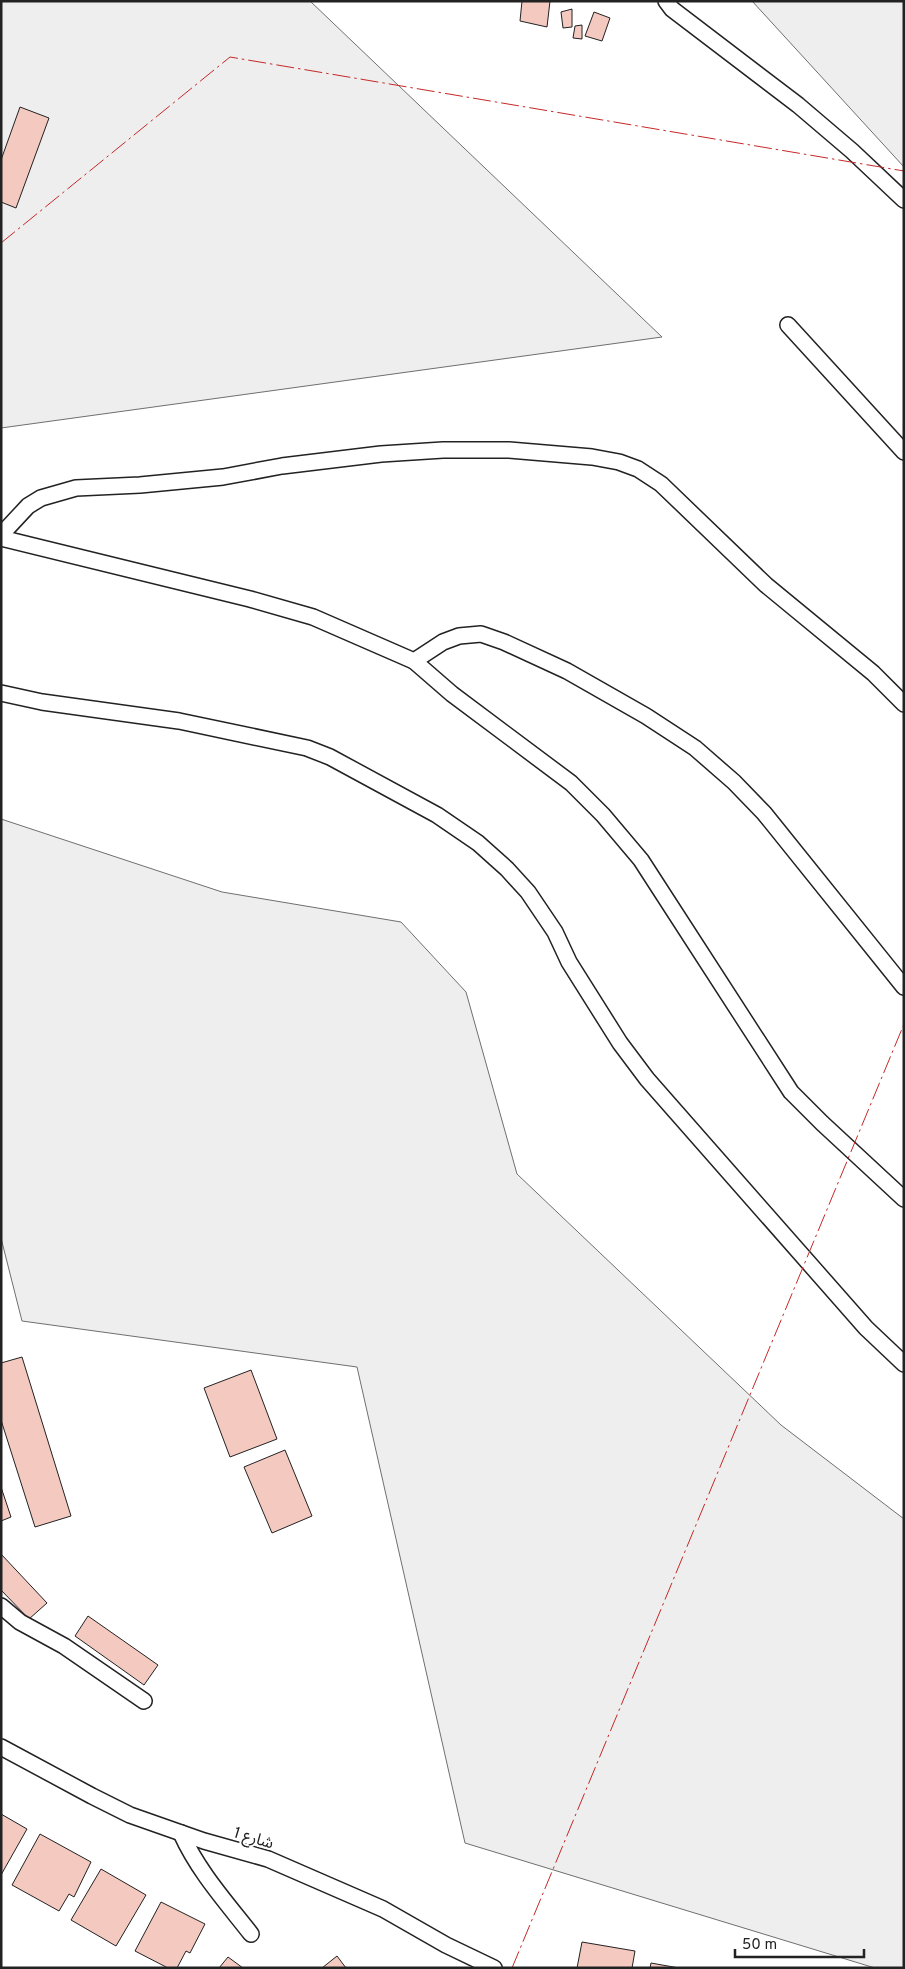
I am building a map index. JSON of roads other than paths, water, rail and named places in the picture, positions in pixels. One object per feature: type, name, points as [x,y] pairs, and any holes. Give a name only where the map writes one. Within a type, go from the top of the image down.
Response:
[{"type":"street","points":[[666,1],[672,9],[738,61],[798,105],[852,151],[904,200]]},
{"type":"street","points":[[788,326],[904,452]]},
{"type":"street","points":[[904,704],[873,673],[766,585],[661,484],[638,469],[619,462],[592,457],[509,450],[442,450],[381,454],[282,466],[223,477],[140,485],[76,488],[54,492],[28,506],[1,536],[250,598],[313,617],[414,661],[452,694],[571,783],[603,814],[641,860],[791,1092],[904,1199]]},
{"type":"street","points":[[414,661],[442,642],[459,636],[480,634],[504,642],[567,671],[646,716],[695,748],[734,782],[764,813],[904,987]]},
{"type":"street","points":[[1,693],[42,702],[188,723],[307,748],[330,757],[391,789],[437,815],[478,843],[507,869],[528,892],[555,932],[569,962],[620,1043],[647,1078],[866,1328],[904,1364]]},
{"type":"street","points":[[1,1606],[20,1622],[64,1646],[144,1701]]},
{"type":"street","name":"شارع 1","points":[[1,1747],[115,1808],[181,1833],[268,1859],[383,1910],[446,1945],[494,1968]]},
{"type":"street","points":[[181,1833],[189,1852],[251,1934]]}]
